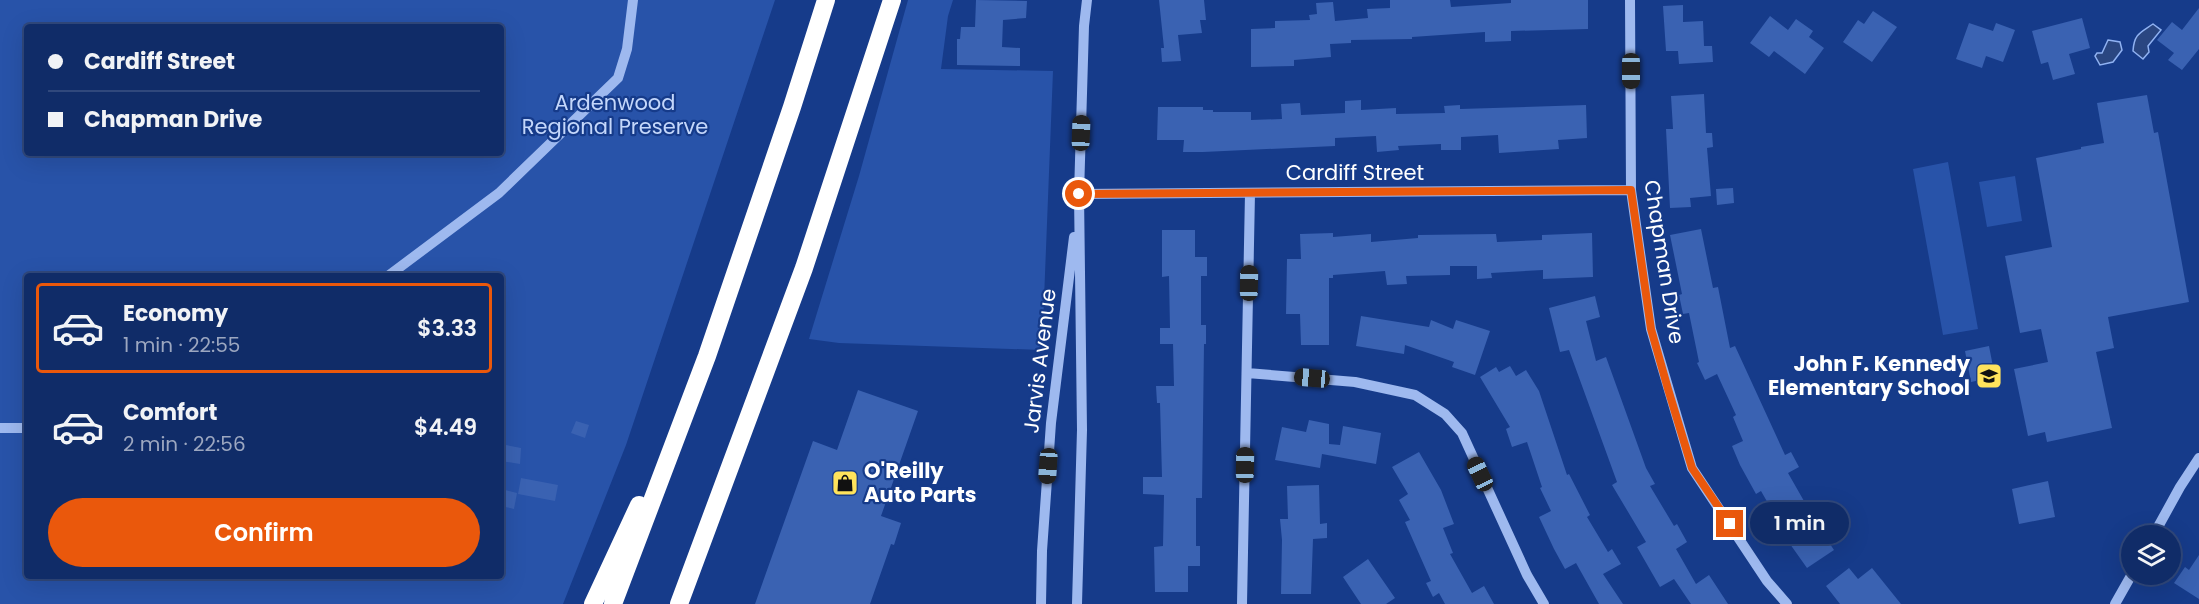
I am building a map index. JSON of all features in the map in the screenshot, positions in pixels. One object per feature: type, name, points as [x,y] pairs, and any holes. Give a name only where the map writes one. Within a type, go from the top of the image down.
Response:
[{"type":"highway","points":[[613,604],[707,356],[826,0]]},
{"type":"highway","points":[[679,604],[804,268],[892,0]]},
{"type":"highway","points":[[593,604],[707,356]]},
{"type":"street","points":[[392,273],[499,193],[618,78],[627,49],[633,0]]},
{"type":"street","name":"Jarvis Avenue","points":[[1077,604],[1082,419],[1079,194],[1084,26],[1087,0]]},
{"type":"street","name":"Chapman Drive","points":[[1630,0],[1631,190],[1651,329],[1692,468],[1767,581],[1786,604]]},
{"type":"street","name":"Cardiff Street","points":[[1079,194],[1631,190]]},
{"type":"street","points":[[1242,604],[1250,193]]},
{"type":"street","name":"Jarvis Avenue","points":[[1041,604],[1042,551],[1051,423],[1079,194]]},
{"type":"street","points":[[1247,373],[1355,382],[1415,395],[1445,414],[1461,434],[1527,575],[1544,604]]},
{"type":"street","points":[[0,428],[24,428]]},
{"type":"street","points":[[2159,525],[2199,458]]},
{"type":"street","points":[[2115,604],[2126,585]]},
{"type":"green space","name":"Ardenwood Regional Preserve","points":[[0,0],[775,0],[626,445],[563,604],[0,604]]},
{"type":"green space","points":[[908,0],[953,0],[948,16],[941,69],[1053,71],[1042,350],[839,343],[809,339],[859,176]]},
{"type":"green space","points":[[1948,162],[1978,329],[1943,335],[1913,169]]},
{"type":"green space","points":[[2015,176],[2022,221],[1987,227],[1979,182]]},
{"type":"shaded area","points":[[2153,24],[2161,30],[2148,46],[2149,52],[2143,59],[2133,51],[2135,41],[2138,34]]},
{"type":"shaded area","points":[[2108,40],[2120,42],[2122,50],[2113,62],[2100,65],[2095,56],[2097,53],[2102,53]]},
{"type":"building","points":[[976,0],[1027,1],[1026,18],[1003,20],[1002,47],[1020,48],[1020,66],[957,65],[957,39],[960,39],[961,27],[975,27]]},
{"type":"building","points":[[1159,0],[1204,0],[1206,20],[1200,20],[1202,33],[1178,35],[1181,61],[1162,62],[1161,48],[1164,48]]},
{"type":"building","points":[[1390,0],[1450,0],[1451,7],[1511,3],[1511,0],[1588,0],[1588,29],[1511,31],[1511,41],[1485,42],[1485,32],[1412,37],[1412,39],[1351,40],[1351,43],[1330,44],[1331,57],[1294,60],[1294,66],[1251,67],[1251,29],[1275,28],[1275,21],[1310,20],[1309,15],[1317,14],[1316,3],[1333,2],[1335,21],[1368,18],[1367,9],[1390,8]]},
{"type":"building","points":[[1683,5],[1683,22],[1703,21],[1704,46],[1712,46],[1713,62],[1679,64],[1678,51],[1666,51],[1663,6]]},
{"type":"building","points":[[2199,8],[2199,49],[2182,70],[2168,60],[2174,53],[2157,40],[2172,22],[2182,30]]},
{"type":"building","points":[[1873,11],[1897,27],[1872,62],[1843,42],[1858,20],[1864,24]]},
{"type":"building","points":[[1770,16],[1788,30],[1796,19],[1813,31],[1809,37],[1824,48],[1805,74],[1774,51],[1769,57],[1750,43]]},
{"type":"building","points":[[2082,18],[2090,48],[2069,54],[2075,74],[2053,80],[2048,62],[2041,64],[2032,31]]},
{"type":"building","points":[[1969,23],[1993,31],[1996,23],[2015,30],[2003,62],[1986,56],[1982,68],[1956,59]]},
{"type":"building","points":[[1704,94],[1706,133],[1712,133],[1713,147],[1707,148],[1711,196],[1690,198],[1691,207],[1670,208],[1666,129],[1673,129],[1671,96]]},
{"type":"building","points":[[2147,95],[2154,133],[2158,132],[2189,302],[2108,317],[2114,348],[2096,352],[2112,428],[2047,442],[2045,432],[2028,436],[2014,369],[2048,362],[2041,329],[2020,333],[2005,256],[2052,247],[2036,158],[2104,143],[2097,103]]},
{"type":"building","points":[[1361,100],[1361,110],[1396,108],[1396,114],[1445,113],[1444,106],[1460,105],[1460,109],[1586,105],[1587,138],[1558,140],[1559,149],[1499,153],[1498,135],[1461,137],[1461,150],[1441,150],[1441,144],[1398,146],[1399,150],[1377,152],[1376,136],[1335,138],[1335,146],[1203,152],[1183,152],[1184,140],[1157,140],[1158,107],[1203,107],[1203,110],[1213,110],[1213,112],[1251,112],[1251,120],[1282,119],[1281,104],[1300,103],[1301,115],[1345,113],[1345,101]]},
{"type":"building","points":[[1733,188],[1734,203],[1717,205],[1716,189]]},
{"type":"building","points":[[1701,229],[1713,288],[1718,287],[1730,348],[1735,346],[1785,455],[1791,452],[1799,467],[1788,473],[1812,515],[1816,512],[1823,523],[1818,526],[1834,550],[1807,568],[1781,535],[1785,533],[1761,491],[1756,494],[1740,465],[1732,446],[1743,441],[1733,417],[1736,415],[1717,374],[1705,380],[1697,363],[1699,362],[1689,313],[1683,314],[1679,295],[1682,294],[1670,235]]},
{"type":"building","points":[[1162,230],[1195,230],[1195,257],[1207,257],[1207,276],[1201,276],[1201,325],[1206,325],[1206,344],[1204,344],[1202,498],[1196,498],[1196,546],[1200,546],[1200,566],[1188,566],[1188,592],[1155,592],[1154,547],[1163,546],[1164,495],[1143,494],[1143,477],[1162,477],[1160,403],[1157,403],[1156,386],[1174,386],[1173,344],[1160,344],[1160,328],[1170,328],[1169,276],[1162,277]]},
{"type":"building","points":[[1333,233],[1333,237],[1371,234],[1371,242],[1418,238],[1418,235],[1496,234],[1497,242],[1542,240],[1542,235],[1592,233],[1593,277],[1543,279],[1543,270],[1491,273],[1492,278],[1477,279],[1477,266],[1450,266],[1450,275],[1406,276],[1407,284],[1387,285],[1385,271],[1333,275],[1333,278],[1329,278],[1329,345],[1301,345],[1300,314],[1286,314],[1287,259],[1301,259],[1300,234]]},
{"type":"building","points":[[1595,296],[1600,317],[1586,321],[1596,361],[1606,357],[1646,468],[1655,484],[1650,486],[1674,526],[1677,524],[1687,542],[1676,549],[1696,584],[1709,575],[1728,604],[1691,604],[1674,579],[1660,587],[1637,547],[1646,542],[1612,485],[1617,482],[1569,350],[1560,352],[1549,308]]},
{"type":"building","points":[[1361,316],[1429,327],[1431,320],[1453,329],[1456,320],[1490,331],[1475,375],[1452,367],[1454,362],[1405,345],[1404,354],[1356,346]]},
{"type":"building","points":[[1989,346],[1995,377],[1971,382],[1965,351]]},
{"type":"building","points":[[1510,366],[1516,376],[1526,370],[1539,391],[1567,475],[1569,474],[1590,515],[1587,517],[1608,552],[1612,549],[1621,564],[1603,574],[1623,604],[1599,604],[1576,563],[1565,569],[1554,549],[1539,517],[1551,511],[1540,488],[1542,487],[1527,442],[1512,447],[1506,429],[1510,427],[1480,377],[1496,367],[1499,372]]},
{"type":"building","name":"O'Reilly Auto Parts","points":[[858,390],[918,411],[881,516],[901,523],[894,545],[891,544],[870,604],[755,604],[813,441],[837,450]]},
{"type":"building","points":[[1309,420],[1329,424],[1329,444],[1340,445],[1343,426],[1381,433],[1376,464],[1322,454],[1320,468],[1275,460],[1282,427],[1306,432]]},
{"type":"building","points":[[576,421],[589,425],[585,438],[571,433]]},
{"type":"building","points":[[504,445],[521,448],[520,464],[504,461]]},
{"type":"building","points":[[1419,452],[1441,490],[1454,524],[1443,528],[1453,553],[1450,554],[1472,593],[1484,586],[1494,604],[1445,604],[1439,593],[1433,597],[1426,583],[1431,581],[1405,522],[1410,520],[1399,500],[1408,494],[1392,467]]},
{"type":"building","points":[[521,478],[558,485],[555,501],[518,494]]},
{"type":"building","points":[[2048,481],[2055,517],[2019,524],[2012,489]]},
{"type":"building","points":[[1319,485],[1320,524],[1327,523],[1327,538],[1313,539],[1311,594],[1281,594],[1280,519],[1288,519],[1287,486]]},
{"type":"building","points":[[504,490],[517,493],[514,509],[504,507]]},
{"type":"building","points":[[2199,555],[2199,599],[2177,585],[2181,585],[2181,573],[2185,567],[2189,570]]},
{"type":"building","points":[[1368,559],[1395,598],[1386,604],[1361,604],[1343,577]]},
{"type":"building","points":[[1849,568],[1858,579],[1872,568],[1901,604],[1840,604],[1826,586]]},
{"type":"place","name":"John F. Kennedy Elementary School","points":[[1989,376]]},
{"type":"place","name":"O'Reilly Auto Parts","points":[[845,483]]},
{"type":"route","points":[[1079,194],[1631,190],[1651,329],[1668,389],[1692,468],[1730,524]]}]
